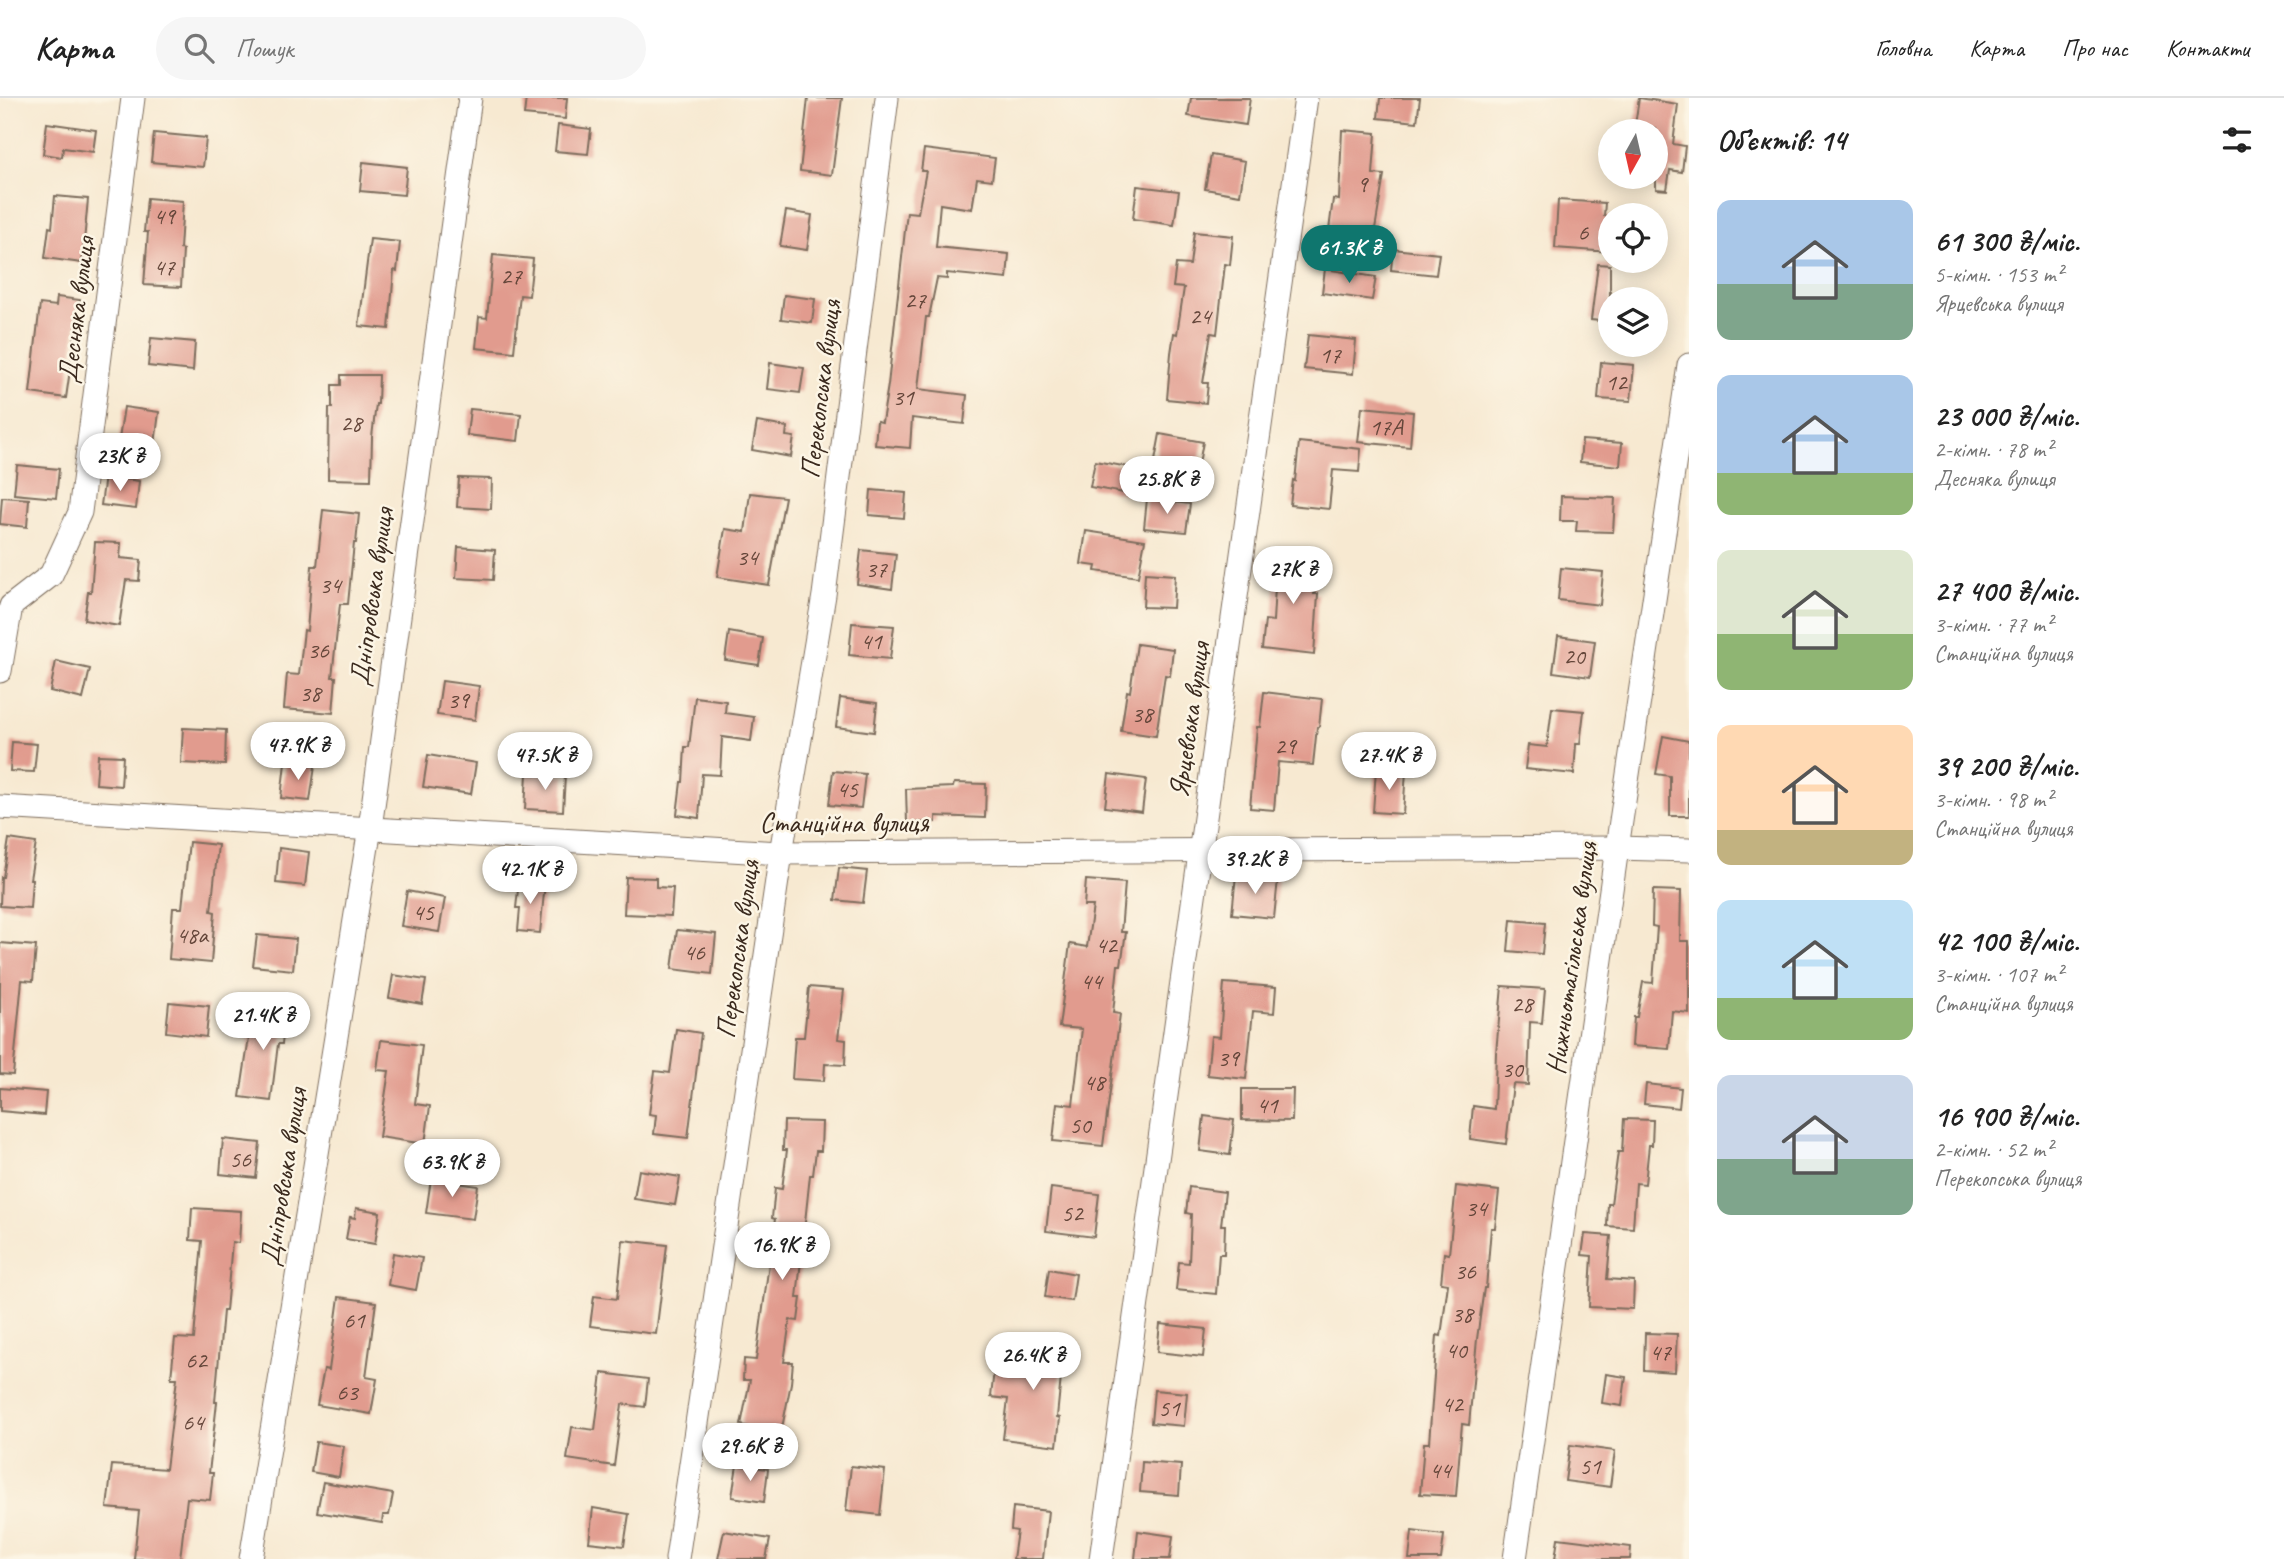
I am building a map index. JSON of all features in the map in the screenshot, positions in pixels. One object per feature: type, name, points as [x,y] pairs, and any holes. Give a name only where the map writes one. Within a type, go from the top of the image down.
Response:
[{"type":"street","name":"Десняка вулиця","points":[[0,671],[6,601],[51,575],[80,512],[133,98]]},
{"type":"street","name":"Дніпровська вулиця","points":[[251,1559],[370,828],[470,98]]},
{"type":"street","name":"Перекопська вулиця","points":[[677,1559],[781,853],[824,595],[887,98]]},
{"type":"street","name":"Ярцевська вулиця","points":[[1101,1559],[1306,98]]},
{"type":"street","name":"Нижньотагільська вулиця","points":[[1515,1559],[1689,365]]},
{"type":"street","name":"Станційна вулиця","points":[[0,807],[781,853],[1617,848],[1689,850]]},
{"type":"building","points":[[526,98],[567,98],[565,119],[524,115]]},
{"type":"building","points":[[808,98],[842,98],[832,175],[800,171]]},
{"type":"building","points":[[1191,98],[1250,98],[1246,125],[1188,116]]},
{"type":"building","points":[[1380,98],[1420,98],[1417,122],[1378,118]]},
{"type":"building","points":[[1639,98],[1678,104],[1673,144],[1685,146],[1682,172],[1670,170],[1668,183],[1668,119],[1636,119]]},
{"type":"building","points":[[47,123],[96,130],[93,152],[63,148],[62,157],[43,154]]},
{"type":"building","points":[[558,125],[591,129],[588,154],[555,151]]},
{"type":"building","points":[[1342,130],[1376,133],[1373,174],[1384,175],[1374,235],[1329,230],[1333,199],[1339,200]]},
{"type":"building","points":[[154,133],[206,138],[203,167],[151,162]]},
{"type":"building","points":[[924,149],[995,158],[992,180],[977,178],[972,209],[940,204],[936,247],[1009,254],[1007,279],[947,273],[947,279],[937,278],[929,317],[926,317],[918,389],[967,395],[964,424],[912,418],[910,448],[875,445],[877,421],[882,422],[888,385],[907,212],[918,213],[926,171],[921,171]]},
{"type":"building","points":[[1211,155],[1245,161],[1240,195],[1205,189]]},
{"type":"building","points":[[363,162],[407,167],[404,195],[360,191]]},
{"type":"building","points":[[1137,186],[1179,191],[1174,225],[1133,219]]},
{"type":"building","points":[[55,196],[88,199],[82,263],[45,258],[49,227],[52,228]]},
{"type":"building","points":[[147,198],[183,201],[181,287],[144,285],[148,232],[144,232]]},
{"type":"building","points":[[1558,200],[1605,203],[1598,203],[1598,251],[1555,248]]},
{"type":"building","points":[[786,211],[812,215],[807,250],[780,246]]},
{"type":"building","points":[[1194,232],[1233,236],[1230,265],[1225,264],[1217,334],[1211,333],[1203,383],[1208,383],[1206,403],[1167,399],[1174,333],[1177,334],[1184,288],[1173,287],[1176,264],[1190,265]]},
{"type":"building","points":[[370,239],[400,242],[397,271],[394,270],[389,329],[359,326]]},
{"type":"building","points":[[1393,249],[1439,254],[1436,275],[1391,270]]},
{"type":"building","points":[[493,255],[533,259],[529,296],[520,295],[514,352],[476,348],[479,317],[487,318]]},
{"type":"building","points":[[1598,264],[1598,273],[1610,273],[1610,287],[1598,287],[1598,321],[1591,320]]},
{"type":"building","points":[[1325,269],[1376,277],[1372,300],[1322,293]]},
{"type":"building","points":[[784,295],[815,299],[812,323],[781,319]]},
{"type":"building","points":[[57,297],[80,300],[66,398],[30,393],[40,304],[56,306]]},
{"type":"building","points":[[1308,335],[1356,340],[1353,374],[1304,369]]},
{"type":"building","points":[[151,338],[195,342],[193,371],[148,366]]},
{"type":"building","points":[[1601,362],[1634,365],[1631,401],[1598,399]]},
{"type":"building","points":[[770,363],[804,368],[800,393],[767,389]]},
{"type":"building","points":[[341,375],[379,375],[378,404],[372,437],[371,480],[328,479],[329,408],[332,408],[332,385],[341,385]]},
{"type":"building","points":[[124,407],[159,412],[155,444],[119,439]]},
{"type":"building","points":[[1362,407],[1413,412],[1410,447],[1358,442]]},
{"type":"building","points":[[470,409],[521,414],[518,441],[467,435]]},
{"type":"building","points":[[757,422],[787,427],[786,436],[794,437],[791,457],[752,450]]},
{"type":"building","points":[[1160,434],[1203,442],[1198,469],[1155,461]]},
{"type":"building","points":[[1582,440],[1622,443],[1620,466],[1580,462]]},
{"type":"building","points":[[1299,442],[1361,449],[1359,472],[1333,470],[1329,509],[1290,505]]},
{"type":"building","points":[[1095,461],[1140,469],[1135,495],[1090,487]]},
{"type":"building","points":[[17,465],[59,469],[56,498],[14,494]]},
{"type":"building","points":[[105,476],[139,481],[136,509],[101,505]]},
{"type":"building","points":[[459,478],[492,479],[491,509],[457,507]]},
{"type":"building","points":[[871,490],[906,493],[904,518],[869,515]]},
{"type":"building","points":[[750,493],[785,497],[769,585],[717,577],[725,529],[745,532]]},
{"type":"building","points":[[1561,496],[1615,498],[1613,532],[1576,531],[1577,521],[1560,521]]},
{"type":"building","points":[[2,497],[29,499],[27,527],[0,524]]},
{"type":"building","points":[[1147,499],[1190,504],[1186,532],[1144,528]]},
{"type":"building","points":[[323,510],[359,514],[348,604],[340,604],[332,677],[336,677],[333,713],[284,709],[287,674],[299,675],[304,630],[307,631],[312,566],[317,566]]},
{"type":"building","points":[[1086,531],[1145,540],[1138,577],[1095,571],[1096,566],[1081,564]]},
{"type":"building","points":[[95,542],[121,543],[120,558],[141,560],[139,581],[126,580],[119,626],[84,620],[88,592],[91,592]]},
{"type":"building","points":[[458,547],[495,550],[493,580],[456,578]]},
{"type":"building","points":[[861,550],[896,554],[892,589],[857,584]]},
{"type":"building","points":[[1277,553],[1316,554],[1314,594],[1318,594],[1314,655],[1262,649],[1265,620],[1273,621]]},
{"type":"building","points":[[1561,568],[1603,572],[1600,605],[1558,600]]},
{"type":"building","points":[[1145,573],[1175,575],[1173,608],[1143,607]]},
{"type":"building","points":[[852,623],[894,626],[890,659],[849,655]]},
{"type":"building","points":[[729,632],[763,638],[759,665],[725,660]]},
{"type":"building","points":[[1558,636],[1595,641],[1590,677],[1553,672]]},
{"type":"building","points":[[1137,644],[1173,649],[1170,676],[1165,675],[1156,736],[1121,731]]},
{"type":"building","points":[[56,661],[90,669],[83,699],[50,691]]},
{"type":"building","points":[[442,681],[479,686],[475,720],[437,715]]},
{"type":"building","points":[[1264,692],[1322,699],[1313,765],[1278,762],[1274,810],[1250,808],[1257,727],[1260,727]]},
{"type":"building","points":[[695,697],[726,701],[725,713],[754,717],[751,741],[722,737],[720,775],[702,774],[699,818],[677,815],[683,782],[685,747],[689,747]]},
{"type":"building","points":[[840,698],[877,703],[874,732],[836,727]]},
{"type":"building","points":[[1552,708],[1584,711],[1580,744],[1576,744],[1574,774],[1525,769],[1528,745],[1547,747]]},
{"type":"building","points":[[183,728],[226,730],[225,765],[181,763]]},
{"type":"building","points":[[1663,736],[1689,741],[1689,816],[1670,816],[1670,776],[1656,774]]},
{"type":"building","points":[[12,742],[37,744],[34,772],[10,771]]},
{"type":"building","points":[[98,755],[123,756],[121,786],[96,784]]},
{"type":"building","points":[[428,755],[476,763],[471,794],[423,787]]},
{"type":"building","points":[[285,763],[315,766],[310,801],[281,798]]},
{"type":"building","points":[[1376,769],[1406,771],[1403,814],[1373,812]]},
{"type":"building","points":[[833,771],[865,774],[861,808],[829,805]]},
{"type":"building","points":[[527,774],[565,776],[563,811],[525,809]]},
{"type":"building","points":[[1109,774],[1146,779],[1142,812],[1105,807]]},
{"type":"building","points":[[954,783],[986,784],[985,818],[936,816],[936,822],[907,823],[906,789],[953,787]]},
{"type":"building","points":[[9,839],[36,843],[30,879],[30,908],[0,906],[1,877]]},
{"type":"building","points":[[189,842],[218,845],[211,911],[215,912],[211,963],[169,959],[173,908],[182,908]]},
{"type":"building","points":[[279,848],[309,852],[305,886],[276,883]]},
{"type":"building","points":[[839,868],[867,871],[863,903],[835,900]]},
{"type":"building","points":[[1236,875],[1278,879],[1274,918],[1232,914]]},
{"type":"building","points":[[626,877],[656,878],[656,887],[673,888],[671,916],[624,914]]},
{"type":"building","points":[[1086,880],[1125,883],[1121,932],[1126,932],[1121,965],[1118,965],[1113,1013],[1120,1014],[1103,1146],[1053,1141],[1057,1103],[1073,1105],[1082,1029],[1059,1027],[1070,944],[1087,947],[1093,906],[1084,906]]},
{"type":"building","points":[[519,881],[545,883],[540,933],[518,931],[520,908],[516,908]]},
{"type":"building","points":[[1653,890],[1681,891],[1680,941],[1689,941],[1689,1013],[1672,1011],[1669,1049],[1632,1046],[1634,1017],[1637,1017],[1643,982],[1653,983],[1657,927],[1652,926]]},
{"type":"building","points":[[407,891],[445,898],[439,932],[401,926]]},
{"type":"building","points":[[1511,920],[1545,923],[1542,954],[1508,951]]},
{"type":"building","points":[[677,930],[716,934],[712,974],[672,969]]},
{"type":"building","points":[[257,935],[296,939],[293,970],[253,966]]},
{"type":"building","points":[[0,943],[36,946],[33,981],[22,980],[13,1075],[0,1074]]},
{"type":"building","points":[[393,975],[426,980],[422,1004],[389,998]]},
{"type":"building","points":[[1224,983],[1276,987],[1274,1013],[1253,1011],[1246,1079],[1207,1075],[1211,1036],[1220,1037]]},
{"type":"building","points":[[1502,986],[1545,989],[1542,1023],[1530,1022],[1528,1085],[1513,1084],[1506,1144],[1470,1139],[1473,1106],[1494,1109]]},
{"type":"building","points":[[809,987],[844,990],[838,1039],[846,1040],[845,1065],[825,1064],[824,1081],[792,1079],[795,1037],[804,1037]]},
{"type":"building","points":[[169,1002],[209,1006],[206,1037],[166,1032]]},
{"type":"building","points":[[254,1005],[286,1009],[282,1044],[278,1044],[271,1101],[240,1097]]},
{"type":"building","points":[[676,1029],[701,1033],[688,1138],[654,1134],[656,1115],[649,1114],[655,1071],[670,1073]]},
{"type":"building","points":[[381,1040],[422,1045],[415,1104],[430,1106],[425,1144],[379,1137],[389,1071],[377,1070]]},
{"type":"building","points":[[1646,1084],[1681,1088],[1679,1108],[1644,1104]]},
{"type":"building","points":[[0,1088],[46,1092],[44,1115],[0,1111]]},
{"type":"building","points":[[1242,1089],[1293,1089],[1292,1121],[1242,1120]]},
{"type":"building","points":[[1204,1116],[1234,1120],[1230,1155],[1200,1151]]},
{"type":"building","points":[[1624,1119],[1653,1120],[1652,1145],[1649,1145],[1645,1184],[1636,1183],[1633,1228],[1607,1226],[1608,1204],[1611,1204],[1618,1152],[1622,1152]]},
{"type":"building","points":[[784,1121],[822,1122],[821,1151],[816,1151],[813,1175],[810,1175],[797,1298],[801,1298],[798,1321],[790,1320],[784,1362],[793,1362],[781,1433],[741,1425],[750,1380],[743,1380],[744,1359],[756,1360],[775,1219],[772,1218],[775,1188],[782,1189],[787,1150],[783,1150]]},
{"type":"building","points":[[223,1139],[260,1143],[256,1178],[220,1174]]},
{"type":"building","points":[[639,1170],[680,1177],[675,1205],[634,1199]]},
{"type":"building","points":[[431,1179],[478,1186],[473,1219],[426,1213]]},
{"type":"building","points":[[1456,1186],[1499,1191],[1495,1228],[1491,1228],[1469,1425],[1462,1424],[1456,1496],[1420,1494],[1424,1443],[1429,1443],[1437,1335],[1441,1336],[1448,1284],[1441,1283],[1444,1253],[1449,1254]]},
{"type":"building","points":[[1189,1187],[1225,1192],[1221,1225],[1225,1225],[1224,1254],[1219,1254],[1216,1294],[1176,1290],[1179,1262],[1189,1263],[1191,1214],[1186,1213]]},
{"type":"building","points":[[1051,1188],[1099,1194],[1094,1237],[1046,1231]]},
{"type":"building","points":[[192,1208],[241,1211],[239,1243],[232,1242],[226,1311],[223,1311],[209,1473],[213,1473],[210,1500],[187,1498],[180,1559],[134,1559],[139,1511],[107,1508],[112,1465],[166,1469],[177,1378],[171,1378],[175,1338],[194,1339],[202,1241],[190,1240]]},
{"type":"building","points":[[356,1208],[380,1212],[375,1244],[346,1239],[350,1217],[355,1218]]},
{"type":"building","points":[[1585,1234],[1611,1236],[1607,1279],[1634,1281],[1633,1309],[1589,1307],[1592,1256],[1582,1255]]},
{"type":"building","points":[[623,1240],[667,1245],[656,1334],[590,1326],[594,1296],[617,1299]]},
{"type":"building","points":[[393,1253],[422,1258],[416,1290],[388,1285]]},
{"type":"building","points":[[1049,1269],[1076,1274],[1072,1301],[1045,1297]]},
{"type":"building","points":[[339,1297],[376,1302],[366,1377],[377,1379],[371,1414],[317,1405],[324,1369],[329,1370]]},
{"type":"building","points":[[1160,1324],[1206,1329],[1203,1357],[1157,1352]]},
{"type":"building","points":[[1645,1333],[1677,1334],[1675,1372],[1644,1370]]},
{"type":"building","points":[[1025,1335],[1065,1337],[1057,1417],[1060,1418],[1057,1446],[1003,1439],[1008,1399],[991,1397],[994,1370],[1023,1373]]},
{"type":"building","points":[[602,1373],[648,1379],[645,1407],[622,1404],[614,1466],[567,1459],[572,1427],[595,1430]]},
{"type":"building","points":[[1606,1374],[1626,1377],[1622,1406],[1602,1403]]},
{"type":"building","points":[[1154,1390],[1187,1393],[1184,1426],[1151,1423]]},
{"type":"building","points":[[316,1442],[344,1446],[339,1477],[311,1472]]},
{"type":"building","points":[[1570,1445],[1615,1451],[1610,1487],[1565,1481]]},
{"type":"building","points":[[1142,1462],[1181,1465],[1179,1495],[1140,1492]]},
{"type":"building","points":[[737,1465],[768,1469],[764,1502],[732,1497]]},
{"type":"building","points":[[851,1466],[885,1470],[880,1515],[846,1511]]},
{"type":"building","points":[[323,1482],[393,1494],[389,1515],[383,1515],[382,1523],[317,1512]]},
{"type":"building","points":[[1013,1507],[1048,1511],[1043,1559],[1013,1559],[1017,1531],[1011,1530]]},
{"type":"building","points":[[593,1508],[629,1514],[624,1546],[589,1542]]},
{"type":"building","points":[[724,1531],[770,1539],[766,1559],[718,1559]]},
{"type":"building","points":[[1138,1531],[1173,1536],[1170,1559],[1135,1559]]},
{"type":"building","points":[[1412,1531],[1444,1535],[1441,1559],[1409,1559]]},
{"type":"building","points":[[1558,1538],[1631,1547],[1630,1559],[1555,1559]]}]
